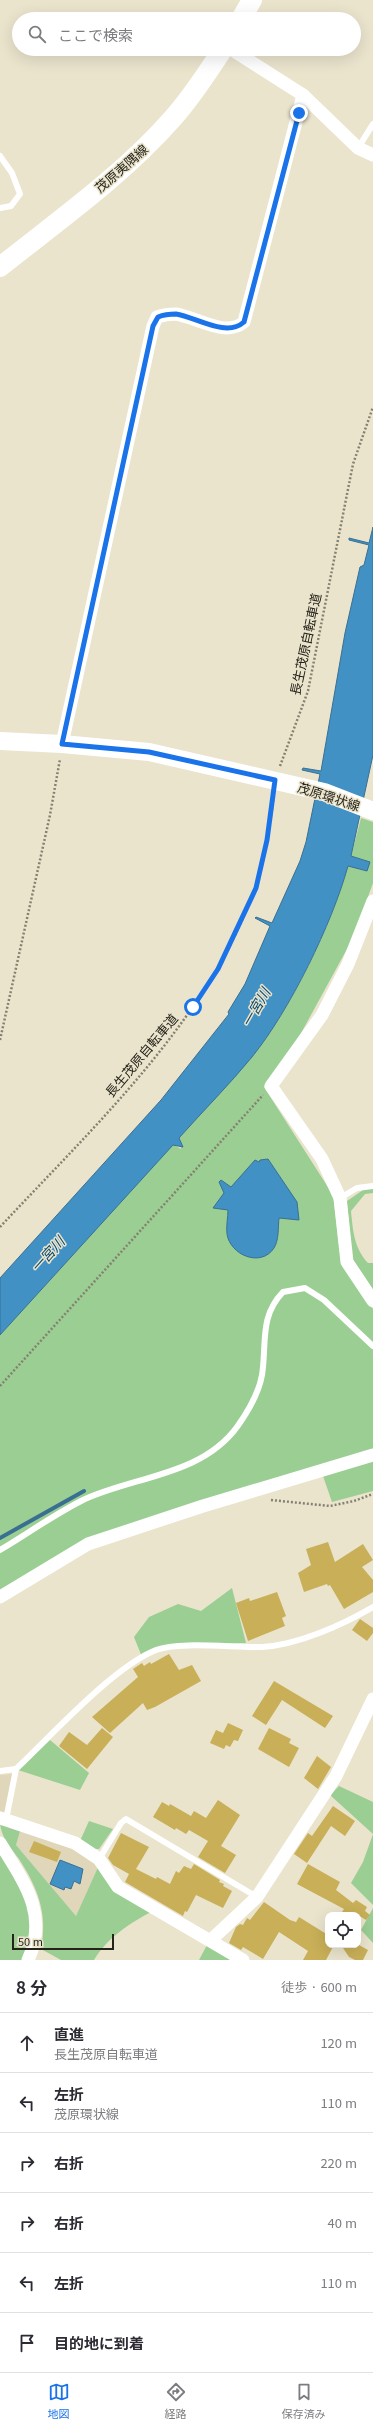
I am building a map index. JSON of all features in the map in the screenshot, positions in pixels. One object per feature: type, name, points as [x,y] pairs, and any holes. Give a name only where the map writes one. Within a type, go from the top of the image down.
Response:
[{"type":"main road","points":[[245,12],[252,0]]},
{"type":"main road","name":"茂原夷隅線","points":[[0,267],[101,186],[151,141],[193,94],[218,56]]},
{"type":"main road","name":"茂原環状線","points":[[0,741],[62,744],[149,752],[324,792],[373,810]]},
{"type":"street","points":[[242,56],[303,95],[358,148],[373,155]]},
{"type":"street","points":[[62,744],[153,326],[158,317],[176,314],[229,328],[244,322],[303,95]]},
{"type":"street","points":[[373,901],[348,964],[322,1015],[271,1086],[322,1159],[340,1198],[347,1262],[373,1301]]},
{"type":"street","points":[[0,1597],[88,1544],[373,1455]]},
{"type":"street","points":[[211,1940],[258,1897],[336,1776],[373,1699]]},
{"type":"street","points":[[3,1819],[75,1843],[99,1859],[118,1887],[211,1940],[242,1960]]},
{"type":"street","points":[[0,1843],[34,1902],[37,1936],[28,1960]]},
{"type":"lane","points":[[358,148],[373,124]]},
{"type":"lane","points":[[0,156],[12,173],[20,194],[11,206],[0,208]]},
{"type":"lane","points":[[340,1198],[357,1188],[373,1186]]},
{"type":"lane","points":[[0,1550],[84,1500],[177,1469],[206,1456],[236,1428],[251,1403],[262,1376],[268,1313],[283,1292],[305,1288],[324,1300],[373,1346]]},
{"type":"lane","points":[[3,1819],[16,1769],[122,1671],[157,1650],[174,1647],[270,1646],[334,1627],[373,1607]]},
{"type":"lane","points":[[0,1771],[16,1769]]},
{"type":"lane","points":[[99,1859],[121,1823],[126,1818],[258,1897]]},
{"type":"path","name":"長生茂原自転車道","points":[[0,1227],[167,1043],[218,969],[256,888],[267,840],[275,780],[308,691],[353,464],[373,407]]},
{"type":"path","points":[[0,1040],[50,815],[62,744]]},
{"type":"path","points":[[0,1386],[271,1086]]},
{"type":"path","points":[[258,1490],[268,1500],[330,1506],[354,1501],[373,1494]]},
{"type":"shaded area","points":[[13,1774],[4,1813],[0,1811],[0,1775]]},
{"type":"shaded area","points":[[21,1828],[75,1848],[99,1865],[76,1916],[16,1845]]},
{"type":"green space","points":[[361,818],[373,822],[373,883],[353,938],[288,1057],[264,1087],[333,1195],[341,1263],[373,1309],[373,1451],[89,1539],[0,1591],[0,1335],[173,1144],[181,1149],[179,1138],[252,1057],[266,1038],[309,966],[332,913],[348,865],[366,871],[369,862],[351,856]]},
{"type":"green space","points":[[366,1188],[373,1189],[373,1193],[365,1194],[351,1211],[357,1245],[368,1263],[373,1263],[373,1290],[352,1258],[347,1201]]},
{"type":"green space","points":[[373,1460],[373,1491],[332,1502],[323,1476]]},
{"type":"green space","points":[[232,1588],[246,1643],[165,1646],[142,1657],[134,1637],[149,1617],[178,1604],[201,1611]]},
{"type":"green space","points":[[50,1740],[89,1773],[80,1790],[18,1770]]},
{"type":"green space","points":[[339,1786],[373,1802],[373,1834],[330,1795]]},
{"type":"green space","points":[[0,1821],[21,1828],[16,1845],[76,1916],[99,1865],[153,1911],[120,1931],[106,1944],[94,1960],[61,1960],[41,1949],[43,1924],[40,1902],[26,1870],[9,1846],[2,1832]]},
{"type":"green space","points":[[89,1821],[113,1829],[99,1849],[93,1849],[80,1841]]},
{"type":"green space","points":[[373,1834],[373,1905],[351,1883],[363,1862]]},
{"type":"green space","points":[[0,1850],[35,1919],[24,1960],[0,1960]]},
{"type":"green space","points":[[373,1908],[373,1943],[361,1930]]},
{"type":"green space","points":[[207,1945],[231,1960],[199,1960]]},
{"type":"water","name":"一宮川","points":[[373,527],[373,755],[351,856],[370,862],[367,871],[348,866],[332,914],[321,940],[281,1015],[252,1057],[179,1138],[183,1147],[173,1145],[0,1335],[0,1278],[161,1100],[229,1014],[228,1012],[245,984],[270,926],[255,918],[256,917],[272,923],[300,861],[306,842],[320,774],[302,770],[303,768],[321,771],[345,633],[360,567],[364,565],[369,545],[349,540],[349,538],[369,543]]},
{"type":"water","points":[[268,1159],[297,1202],[299,1220],[279,1218],[278,1238],[276,1245],[268,1254],[262,1257],[254,1258],[240,1253],[229,1241],[227,1234],[228,1210],[213,1208],[224,1193],[219,1182],[221,1180],[231,1187],[255,1160],[259,1162],[260,1160]]},
{"type":"water","points":[[60,1860],[83,1869],[80,1884],[74,1881],[71,1889],[65,1887],[64,1890],[50,1884]]},
{"type":"building","points":[[328,1542],[335,1562],[363,1544],[373,1560],[362,1567],[373,1580],[373,1592],[344,1609],[330,1585],[328,1586],[327,1584],[304,1592],[298,1573],[311,1565],[306,1549]]},
{"type":"building","points":[[277,1592],[286,1616],[282,1618],[285,1626],[248,1641],[236,1603],[249,1598],[250,1601]]},
{"type":"building","points":[[360,1619],[373,1628],[373,1633],[367,1641],[352,1630]]},
{"type":"building","points":[[169,1654],[179,1670],[192,1665],[201,1681],[155,1707],[147,1710],[143,1703],[110,1733],[92,1717],[138,1677],[133,1669],[142,1663],[144,1666],[150,1662],[151,1664]]},
{"type":"building","points":[[274,1681],[333,1716],[325,1728],[282,1700],[266,1725],[252,1716]]},
{"type":"building","points":[[228,1723],[243,1730],[238,1741],[234,1740],[230,1747],[226,1745],[224,1749],[210,1743],[216,1730],[223,1733]]},
{"type":"building","points":[[102,1728],[113,1737],[87,1769],[59,1746],[69,1732],[87,1745]]},
{"type":"building","points":[[269,1728],[291,1739],[289,1743],[299,1748],[289,1767],[258,1749]]},
{"type":"building","points":[[317,1756],[331,1767],[318,1789],[304,1778]]},
{"type":"building","points":[[218,1800],[240,1815],[221,1846],[236,1855],[225,1873],[198,1857],[208,1841],[189,1830],[186,1834],[176,1828],[175,1830],[153,1817],[162,1802],[169,1806],[170,1804],[191,1816],[194,1811],[206,1818]]},
{"type":"building","points":[[333,1806],[355,1821],[345,1836],[331,1826],[307,1863],[294,1854],[308,1833],[312,1836]]},
{"type":"building","points":[[121,1833],[149,1847],[136,1869],[156,1879],[157,1877],[170,1884],[176,1871],[179,1873],[184,1866],[191,1869],[194,1864],[220,1880],[219,1882],[224,1884],[223,1886],[232,1891],[223,1908],[196,1895],[187,1912],[185,1911],[183,1916],[125,1882],[129,1874],[113,1865],[108,1858]]},
{"type":"building","points":[[34,1841],[61,1852],[57,1862],[29,1852]]},
{"type":"building","points":[[308,1864],[340,1882],[336,1890],[353,1903],[356,1900],[367,1907],[365,1911],[370,1915],[366,1920],[361,1917],[361,1912],[342,1912],[344,1909],[297,1884]]},
{"type":"building","points":[[264,1902],[290,1920],[296,1922],[299,1917],[325,1933],[325,1948],[332,1948],[326,1960],[303,1960],[308,1951],[279,1932],[263,1959],[243,1947],[241,1950],[229,1943],[236,1927],[240,1924],[243,1925],[247,1918],[250,1920]]},
{"type":"building","points":[[361,1946],[368,1950],[363,1960],[355,1960],[349,1957],[343,1948],[361,1948]]},
{"type":"waterway","points":[[0,1538],[84,1491]]},
{"type":"route","points":[[193,1007],[218,969],[256,888],[267,840],[275,780],[149,752],[62,744],[153,326],[158,317],[176,314],[229,328],[240,325],[244,322],[299,113]]}]
